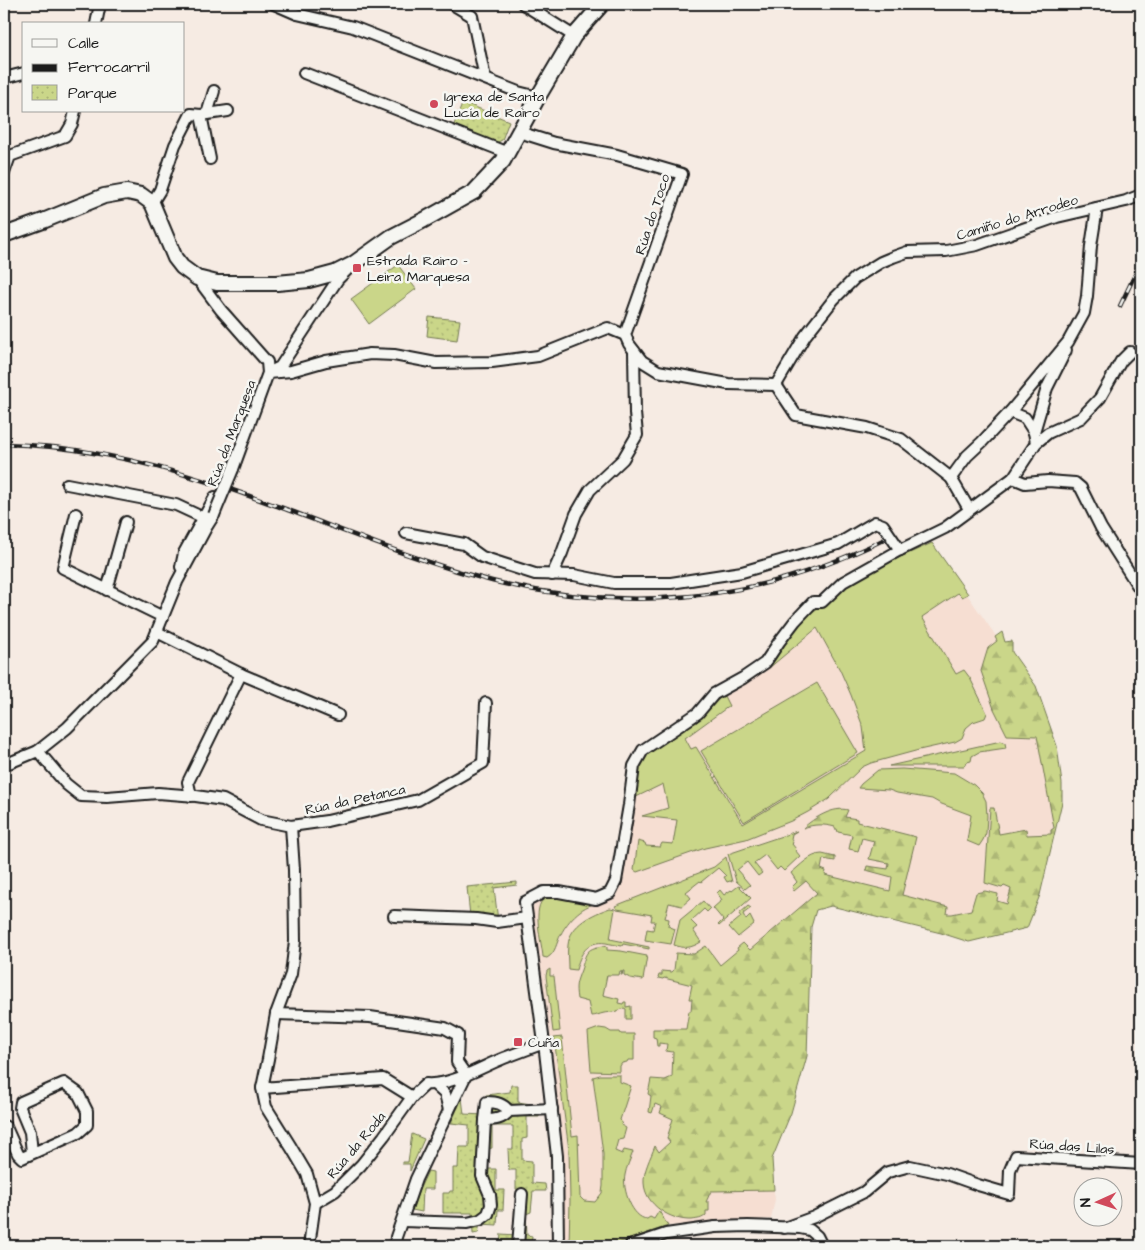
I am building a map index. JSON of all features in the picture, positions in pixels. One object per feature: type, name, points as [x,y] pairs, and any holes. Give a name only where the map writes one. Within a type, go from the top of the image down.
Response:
[{"type":"street","points":[[96,22],[100,4]]},
{"type":"street","points":[[274,4],[297,14],[354,27],[518,92],[538,96]]},
{"type":"street","points":[[452,4],[472,16],[485,78]]},
{"type":"street","points":[[523,4],[574,36]]},
{"type":"street","points":[[268,373],[280,367],[338,279],[354,264],[391,237],[474,192],[503,161],[538,96],[574,36],[602,4]]},
{"type":"street","points":[[4,78],[22,73]]},
{"type":"street","points":[[304,73],[508,153]]},
{"type":"street","points":[[210,159],[204,114],[214,91]]},
{"type":"street","points":[[152,203],[160,190],[175,145],[191,114],[228,110]]},
{"type":"street","points":[[4,173],[10,156],[65,136],[72,124],[75,112]]},
{"type":"street","name":"Rúa do Toco","points":[[519,132],[554,143],[617,155],[682,174],[625,335]]},
{"type":"street","points":[[4,235],[104,196],[127,192],[141,195],[152,203],[175,258],[182,267],[197,278],[217,283],[309,280],[335,273],[354,264]]},
{"type":"street","name":"Camiño do Arrodeo","points":[[776,385],[806,336],[834,299],[854,278],[881,262],[907,252],[946,251],[977,245],[1057,217],[1126,201],[1141,195]]},
{"type":"street","points":[[951,478],[967,456],[1010,412],[1068,342],[1084,313],[1097,208]]},
{"type":"street","name":"Rúa da Marquesa","points":[[197,278],[221,310],[267,362],[268,373],[233,469],[209,516]]},
{"type":"street","points":[[268,373],[291,371],[326,361],[370,354],[436,362],[492,362],[538,356],[608,328],[625,335],[629,344],[642,361],[658,371],[728,384],[776,385],[796,415],[867,428],[901,439],[951,478],[969,509]]},
{"type":"street","points":[[1034,432],[1047,388],[1066,350],[1068,342]]},
{"type":"street","points":[[552,575],[576,514],[590,490],[623,459],[637,435],[634,351]]},
{"type":"street","points":[[558,1246],[557,1156],[525,902],[544,892],[560,892],[596,899],[610,893],[616,881],[630,805],[634,766],[643,750],[698,714],[714,694],[765,663],[795,621],[813,602],[822,602],[843,582],[900,550],[945,528],[1012,478],[1036,443],[1048,433],[1081,418],[1100,398],[1121,362],[1130,352]]},
{"type":"street","points":[[1010,412],[1025,418],[1034,432],[1036,443]]},
{"type":"street","points":[[1012,478],[1025,483],[1048,481],[1075,483],[1081,488],[1102,528],[1141,591]]},
{"type":"street","points":[[66,484],[176,506],[209,516]]},
{"type":"street","name":"Rúa da Marquesa","points":[[4,766],[38,751],[67,728],[153,641],[177,582],[207,526],[215,497]]},
{"type":"street","points":[[76,514],[62,568],[163,617]]},
{"type":"street","points":[[107,590],[126,522]]},
{"type":"street","points":[[406,534],[444,539],[464,544],[482,557],[535,574],[574,575],[614,583],[671,583],[742,572],[838,544],[875,522],[883,526],[900,550]]},
{"type":"street","points":[[157,632],[241,674],[338,715]]},
{"type":"street","points":[[191,796],[188,782],[241,674]]},
{"type":"street","name":"Rúa da Petanca","points":[[38,751],[66,784],[81,796],[107,797],[158,793],[223,800],[261,820],[291,826],[418,800],[483,763],[486,703]]},
{"type":"street","points":[[291,826],[295,941],[291,974],[276,1014],[262,1088],[266,1107],[307,1174],[314,1203],[309,1246]]},
{"type":"street","points":[[394,916],[476,918],[498,922],[527,918]]},
{"type":"street","points":[[276,1014],[370,1017],[445,1028],[458,1035],[457,1062],[466,1075],[416,1179],[396,1237],[395,1246]]},
{"type":"street","name":"Rúa da Roda","points":[[314,1203],[335,1192],[361,1165],[412,1097],[426,1084],[435,1085],[466,1075],[544,1043]]},
{"type":"street","points":[[262,1088],[383,1079],[412,1097]]},
{"type":"street","points":[[4,1126],[18,1154],[22,1158],[32,1154],[78,1133],[87,1125],[87,1111],[78,1092],[64,1083],[21,1102],[20,1108],[30,1132],[32,1154]]},
{"type":"street","points":[[435,1085],[445,1094],[449,1110]]},
{"type":"street","points":[[402,1221],[467,1224],[480,1220],[488,1214],[491,1205],[490,1195],[482,1176],[488,1102],[503,1104],[509,1111]]},
{"type":"street","points":[[509,1111],[552,1109]]},
{"type":"street","points":[[486,1120],[494,1120],[506,1116],[509,1111]]},
{"type":"street","name":"Rúa das Lilas","points":[[784,1228],[814,1217],[864,1192],[888,1172],[910,1166],[948,1174],[978,1186],[1009,1194],[1010,1170],[1016,1156],[1141,1164]]},
{"type":"street","points":[[518,1246],[522,1194]]},
{"type":"street","points":[[630,1246],[666,1234],[715,1227],[748,1226],[810,1230],[822,1246]]},
{"type":"shaded area","points":[[931,542],[1031,687],[1059,797],[1046,860],[1025,927],[831,906],[816,910],[811,927],[807,1031],[804,1056],[769,1155],[775,1199],[771,1219],[665,1226],[606,1246],[562,1246],[564,1173],[561,1131],[533,936],[531,910],[537,900],[547,895],[614,895],[637,764],[713,701],[764,667],[801,619],[828,602],[851,579]]},
{"type":"green space","points":[[463,102],[509,121],[502,140],[496,143],[453,127]]},
{"type":"green space","points":[[398,265],[416,289],[369,324],[351,299]]},
{"type":"green space","points":[[429,317],[460,320],[457,340],[427,336]]},
{"type":"green space","points":[[932,543],[968,594],[962,597],[958,593],[922,617],[956,674],[964,670],[970,678],[987,713],[985,718],[973,722],[966,728],[962,738],[955,742],[919,750],[862,767],[829,799],[791,821],[746,839],[705,848],[637,872],[634,870],[638,841],[645,843],[646,846],[660,847],[662,843],[673,844],[677,820],[642,816],[668,808],[663,784],[634,798],[637,764],[651,749],[697,722],[720,698],[724,696],[729,706],[685,738],[691,749],[696,747],[743,824],[866,751],[863,727],[851,695],[840,670],[817,628],[769,668],[802,618],[828,602],[851,579]]},
{"type":"green space","points":[[1002,632],[1005,642],[1012,641],[1012,652],[1036,686],[1057,746],[1062,784],[1062,802],[1040,895],[1027,928],[969,942],[941,933],[831,906],[816,910],[811,927],[807,1056],[791,1113],[772,1159],[774,1190],[711,1191],[706,1202],[709,1202],[709,1211],[706,1211],[706,1215],[700,1219],[684,1220],[668,1215],[654,1205],[649,1198],[645,1191],[644,1178],[655,1146],[659,1152],[670,1142],[667,1138],[673,1119],[660,1113],[662,1107],[655,1104],[652,1113],[649,1112],[651,1096],[648,1094],[651,1079],[665,1080],[672,1077],[673,1052],[666,1051],[667,1044],[659,1043],[659,1046],[657,1046],[656,1038],[653,1037],[653,1029],[686,1029],[689,1011],[691,1011],[692,999],[689,999],[692,985],[658,978],[659,975],[662,975],[662,971],[672,972],[674,970],[676,953],[694,954],[706,946],[720,965],[738,950],[737,948],[743,943],[750,950],[817,893],[806,881],[794,891],[792,887],[797,882],[791,873],[813,856],[822,854],[835,857],[835,861],[823,859],[821,869],[826,871],[825,875],[890,891],[892,877],[866,870],[867,866],[888,869],[889,863],[869,859],[874,841],[862,838],[858,851],[849,849],[852,835],[838,832],[835,827],[819,825],[803,828],[830,811],[848,810],[845,817],[857,819],[857,822],[916,837],[902,895],[948,907],[947,914],[971,910],[976,893],[985,891],[998,894],[997,901],[1007,904],[1011,889],[985,883],[990,808],[994,808],[999,834],[1026,829],[1027,835],[1051,834],[1051,830],[1054,828],[1037,736],[1007,735],[994,709],[981,671],[988,648],[997,641],[995,637]]},
{"type":"green space","points":[[817,683],[858,753],[744,822],[701,751]]},
{"type":"green space","points":[[1001,741],[1005,743],[1006,748],[979,752],[972,756],[971,761],[967,762],[964,766],[889,766]]},
{"type":"green space","points":[[902,769],[954,773],[974,785],[982,793],[986,801],[987,816],[986,833],[979,846],[967,841],[971,815],[932,799],[889,790],[858,788],[878,770]]},
{"type":"green space","points":[[797,831],[792,834],[791,839],[795,850],[800,856],[784,871],[780,867],[777,870],[765,855],[754,863],[762,873],[758,876],[747,862],[737,870],[750,885],[745,889],[736,881],[728,854]]},
{"type":"green space","points":[[726,857],[732,882],[727,882],[724,877],[726,876],[718,868],[686,892],[691,898],[682,906],[669,903],[665,918],[669,919],[668,926],[675,929],[671,944],[645,940],[647,929],[653,930],[655,921],[651,921],[652,915],[617,909],[615,906],[714,867]]},
{"type":"green space","points":[[517,882],[517,885],[494,888],[498,921],[470,916],[467,887]]},
{"type":"green space","points":[[739,886],[751,898],[719,926],[723,920],[713,908],[722,900],[717,893],[720,890],[724,895]]},
{"type":"green space","points":[[553,896],[601,903],[583,909],[572,918],[561,934],[554,951],[547,958],[543,957],[538,917],[541,903],[545,898]]},
{"type":"green space","points":[[703,901],[710,909],[707,912],[704,909],[691,921],[697,927],[693,930],[701,942],[688,947],[674,945],[680,920]]},
{"type":"green space","points":[[748,906],[751,908],[743,914],[746,920],[750,916],[754,924],[738,937],[729,927],[741,917],[739,914]]},
{"type":"green space","points":[[610,908],[615,909],[610,939],[649,947],[649,949],[623,944],[622,946],[606,943],[594,944],[585,949],[576,970],[568,969],[568,945],[573,931],[583,921]]},
{"type":"green space","points":[[607,947],[607,950],[647,956],[643,980],[630,978],[624,975],[624,971],[622,975],[622,971],[620,971],[619,975],[607,975],[603,995],[619,999],[618,1003],[623,1004],[626,1002],[626,1007],[631,1006],[631,1019],[626,1019],[626,1009],[624,1008],[614,1012],[591,1016],[588,1002],[577,999],[576,984],[585,956],[593,948]]},
{"type":"green space","points":[[550,969],[550,976],[554,976],[560,1031],[553,1032],[546,976],[547,971]]},
{"type":"green space","points":[[599,1028],[611,1032],[620,1032],[621,1034],[634,1034],[634,1060],[622,1063],[620,1072],[591,1071],[588,1032]]},
{"type":"green space","points":[[562,1037],[572,1136],[578,1135],[580,1197],[584,1201],[595,1202],[602,1193],[603,1186],[603,1154],[593,1077],[620,1075],[620,1082],[631,1086],[620,1120],[622,1122],[621,1125],[626,1128],[623,1139],[618,1140],[615,1151],[622,1154],[624,1150],[633,1152],[624,1181],[629,1202],[637,1214],[647,1219],[650,1217],[654,1219],[659,1211],[668,1226],[609,1246],[569,1246],[569,1150],[554,1038]]},
{"type":"green space","points":[[511,1085],[518,1085],[518,1102],[538,1105],[539,1117],[527,1117],[527,1138],[522,1139],[522,1160],[532,1161],[532,1183],[545,1184],[546,1191],[533,1191],[531,1212],[526,1214],[527,1235],[532,1236],[531,1246],[479,1246],[480,1243],[500,1244],[501,1234],[516,1235],[524,1191],[516,1189],[516,1170],[509,1170],[508,1149],[513,1149],[513,1126],[492,1126],[492,1148],[487,1149],[487,1169],[496,1169],[496,1190],[504,1190],[503,1210],[498,1210],[497,1225],[480,1224],[478,1233],[473,1234],[472,1213],[443,1213],[443,1193],[453,1191],[453,1168],[458,1168],[459,1147],[469,1147],[469,1125],[451,1123],[462,1098],[464,1114],[484,1115],[486,1095],[510,1092]]},
{"type":"green space","points":[[412,1134],[424,1139],[410,1171],[410,1164],[402,1164],[402,1162],[408,1162]]},
{"type":"green space","points":[[428,1171],[433,1172],[433,1189],[423,1189],[422,1212],[412,1210],[419,1190]]},
{"type":"railway","points":[[1120,306],[1141,262]]},
{"type":"railway","points":[[4,444],[56,447],[135,461],[237,492],[438,565],[492,581],[533,590],[575,596],[659,598],[741,589],[782,579],[822,566],[885,539]]},
{"type":"place","name":"Igrexa de Santa Lucía de Rairo","points":[[434,104]]},
{"type":"place","name":"Estrada Rairo - Leira Marquesa","points":[[357,268]]},
{"type":"place","name":"Cuña","points":[[518,1042]]}]
